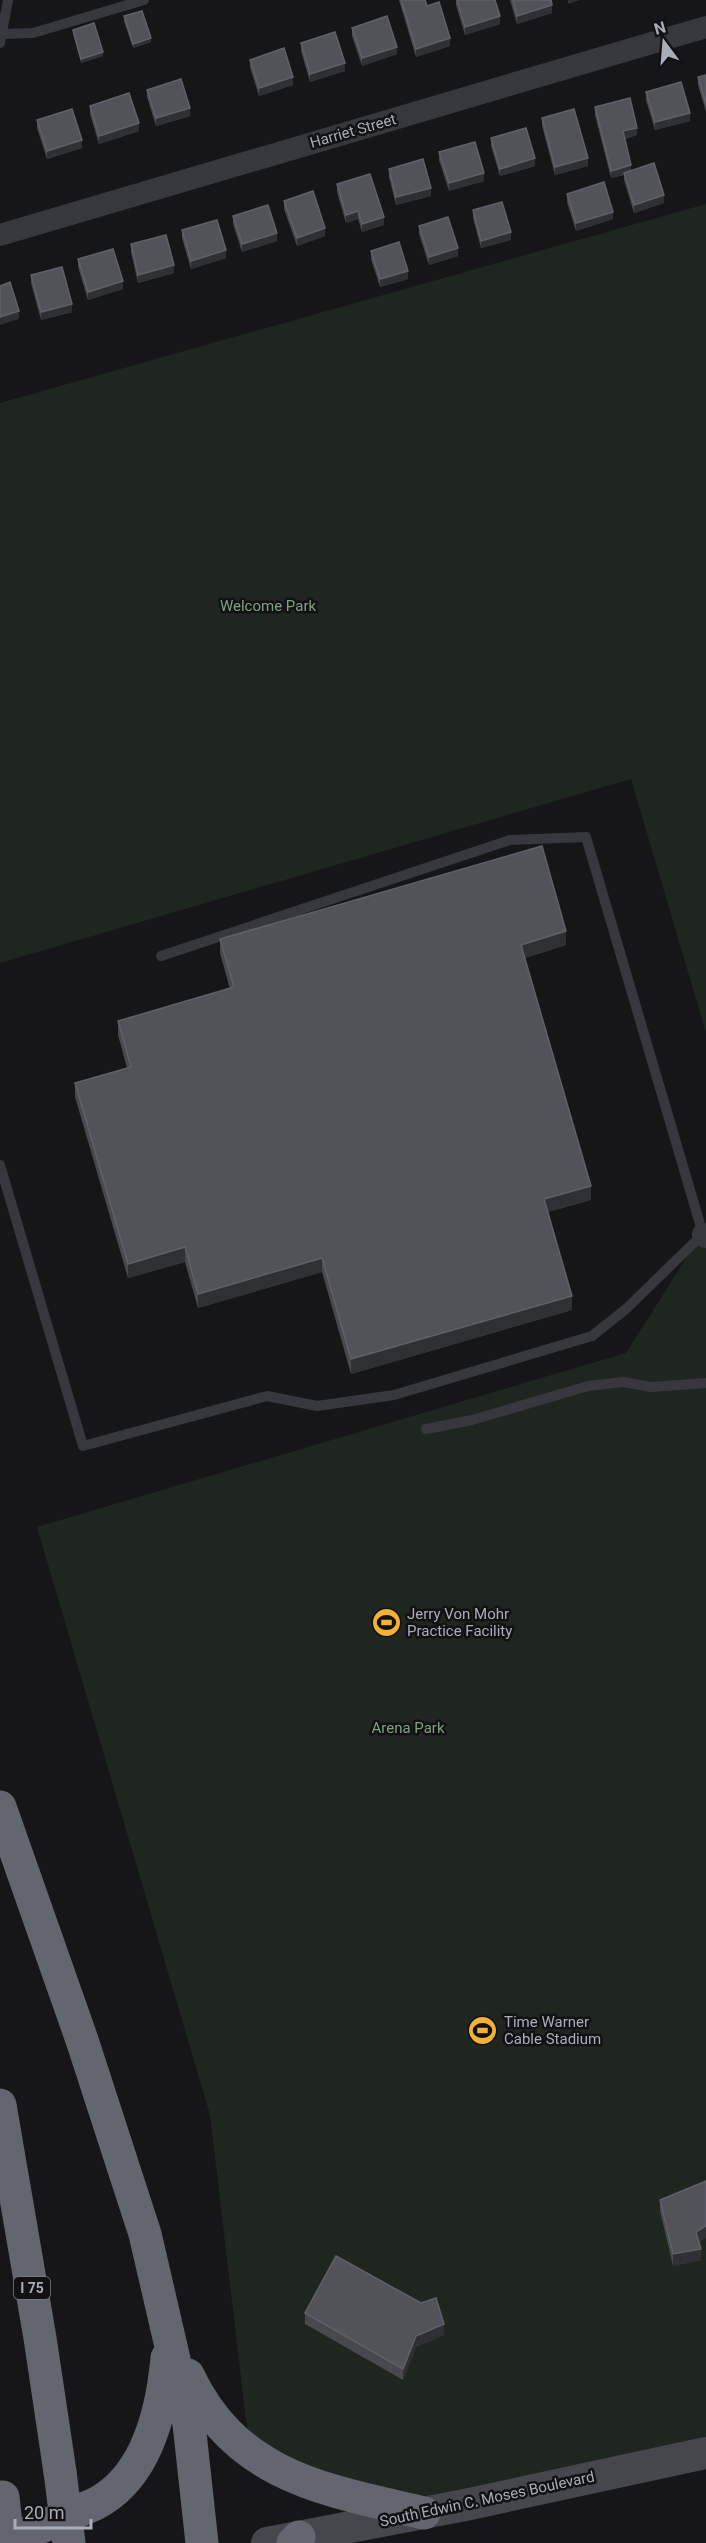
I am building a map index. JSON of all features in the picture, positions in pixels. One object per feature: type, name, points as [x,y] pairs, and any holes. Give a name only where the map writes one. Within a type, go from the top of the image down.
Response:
[{"type":"highway","points":[[0,1807],[146,2234],[189,2424],[202,2543]]},
{"type":"highway","name":"I 75","points":[[0,2105],[40,2338],[69,2543]]},
{"type":"highway","points":[[169,2336],[197,2395],[219,2424],[250,2454],[275,2469],[328,2491],[424,2513]]},
{"type":"highway","points":[[4,2543],[108,2498],[132,2470],[149,2440],[160,2405],[169,2336]]},
{"type":"highway","points":[[2,2486],[9,2543]]},
{"type":"main road","name":"South Edwin C. Moses Boulevard","points":[[267,2543],[296,2540],[706,2453]]},
{"type":"street","name":"Harriet Street","points":[[0,235],[706,27]]},
{"type":"lane","points":[[8,0],[1,39],[33,33],[144,0]]},
{"type":"lane","points":[[0,1166],[83,1446],[267,1396],[317,1406],[394,1395],[592,1336],[626,1309],[704,1235],[586,837],[510,840],[161,956]]},
{"type":"lane","points":[[426,1429],[472,1420],[588,1386],[623,1382],[651,1387],[706,1383]]},
{"type":"green space","name":"Welcome Park","points":[[706,204],[706,1033],[631,779],[0,963],[0,403]]},
{"type":"green space","name":"Arena Park","points":[[706,1227],[706,2453],[424,2513],[250,2454],[210,2115],[37,1527],[626,1353]]},
{"type":"building","points":[[401,0],[425,0],[427,6],[439,2],[450,38],[416,49]]},
{"type":"building","points":[[457,0],[495,0],[500,16],[465,27]]},
{"type":"building","points":[[513,0],[551,0],[552,5],[517,16]]},
{"type":"building","points":[[142,11],[151,38],[133,44],[124,16]]},
{"type":"building","points":[[387,16],[397,47],[362,58],[352,28]]},
{"type":"building","points":[[94,23],[103,52],[81,59],[73,30]]},
{"type":"building","points":[[335,32],[345,63],[310,74],[301,43]]},
{"type":"building","points":[[284,48],[293,77],[259,88],[250,60]]},
{"type":"building","points":[[706,75],[706,104],[698,77]]},
{"type":"building","points":[[181,79],[190,108],[156,118],[147,90]]},
{"type":"building","points":[[681,82],[690,113],[655,122],[646,92]]},
{"type":"building","points":[[129,93],[139,123],[99,136],[90,106]]},
{"type":"building","points":[[630,98],[637,128],[623,131],[631,165],[611,171],[595,107]]},
{"type":"building","points":[[72,109],[82,140],[47,151],[37,120]]},
{"type":"building","points":[[574,109],[588,158],[555,167],[542,118]]},
{"type":"building","points":[[526,128],[535,158],[500,169],[491,138]]},
{"type":"building","points":[[475,142],[484,173],[449,183],[439,152]]},
{"type":"building","points":[[423,159],[431,188],[396,197],[389,169]]},
{"type":"building","points":[[654,163],[664,195],[634,205],[624,173]]},
{"type":"building","points":[[370,174],[384,217],[362,224],[358,211],[346,215],[337,184]]},
{"type":"building","points":[[604,182],[613,212],[576,223],[567,194]]},
{"type":"building","points":[[313,191],[325,228],[297,238],[284,201]]},
{"type":"building","points":[[502,202],[511,232],[481,241],[473,210]]},
{"type":"building","points":[[268,205],[277,233],[242,244],[233,216]]},
{"type":"building","points":[[448,217],[458,248],[429,257],[419,226]]},
{"type":"building","points":[[217,220],[226,250],[191,261],[182,230]]},
{"type":"building","points":[[166,235],[174,265],[138,275],[131,244]]},
{"type":"building","points":[[399,242],[408,271],[380,279],[371,251]]},
{"type":"building","points":[[113,249],[123,281],[88,292],[78,259]]},
{"type":"building","points":[[62,267],[72,304],[41,312],[31,275]]},
{"type":"building","points":[[10,282],[19,311],[0,317],[0,286]]},
{"type":"building","points":[[542,846],[566,931],[521,945],[591,1186],[544,1199],[572,1296],[351,1359],[322,1258],[198,1294],[185,1247],[128,1264],[75,1083],[131,1067],[118,1021],[234,987],[220,939]]},
{"type":"building","points":[[706,2181],[706,2226],[696,2232],[701,2249],[673,2254],[660,2200]]},
{"type":"building","points":[[336,2256],[421,2303],[436,2298],[444,2324],[416,2336],[403,2369],[305,2313]]},
{"type":"place","name":"Jerry Von Mohr Practice Facility","points":[[386,1623]]},
{"type":"place","name":"Time Warner Cable Stadium","points":[[483,2031]]}]
